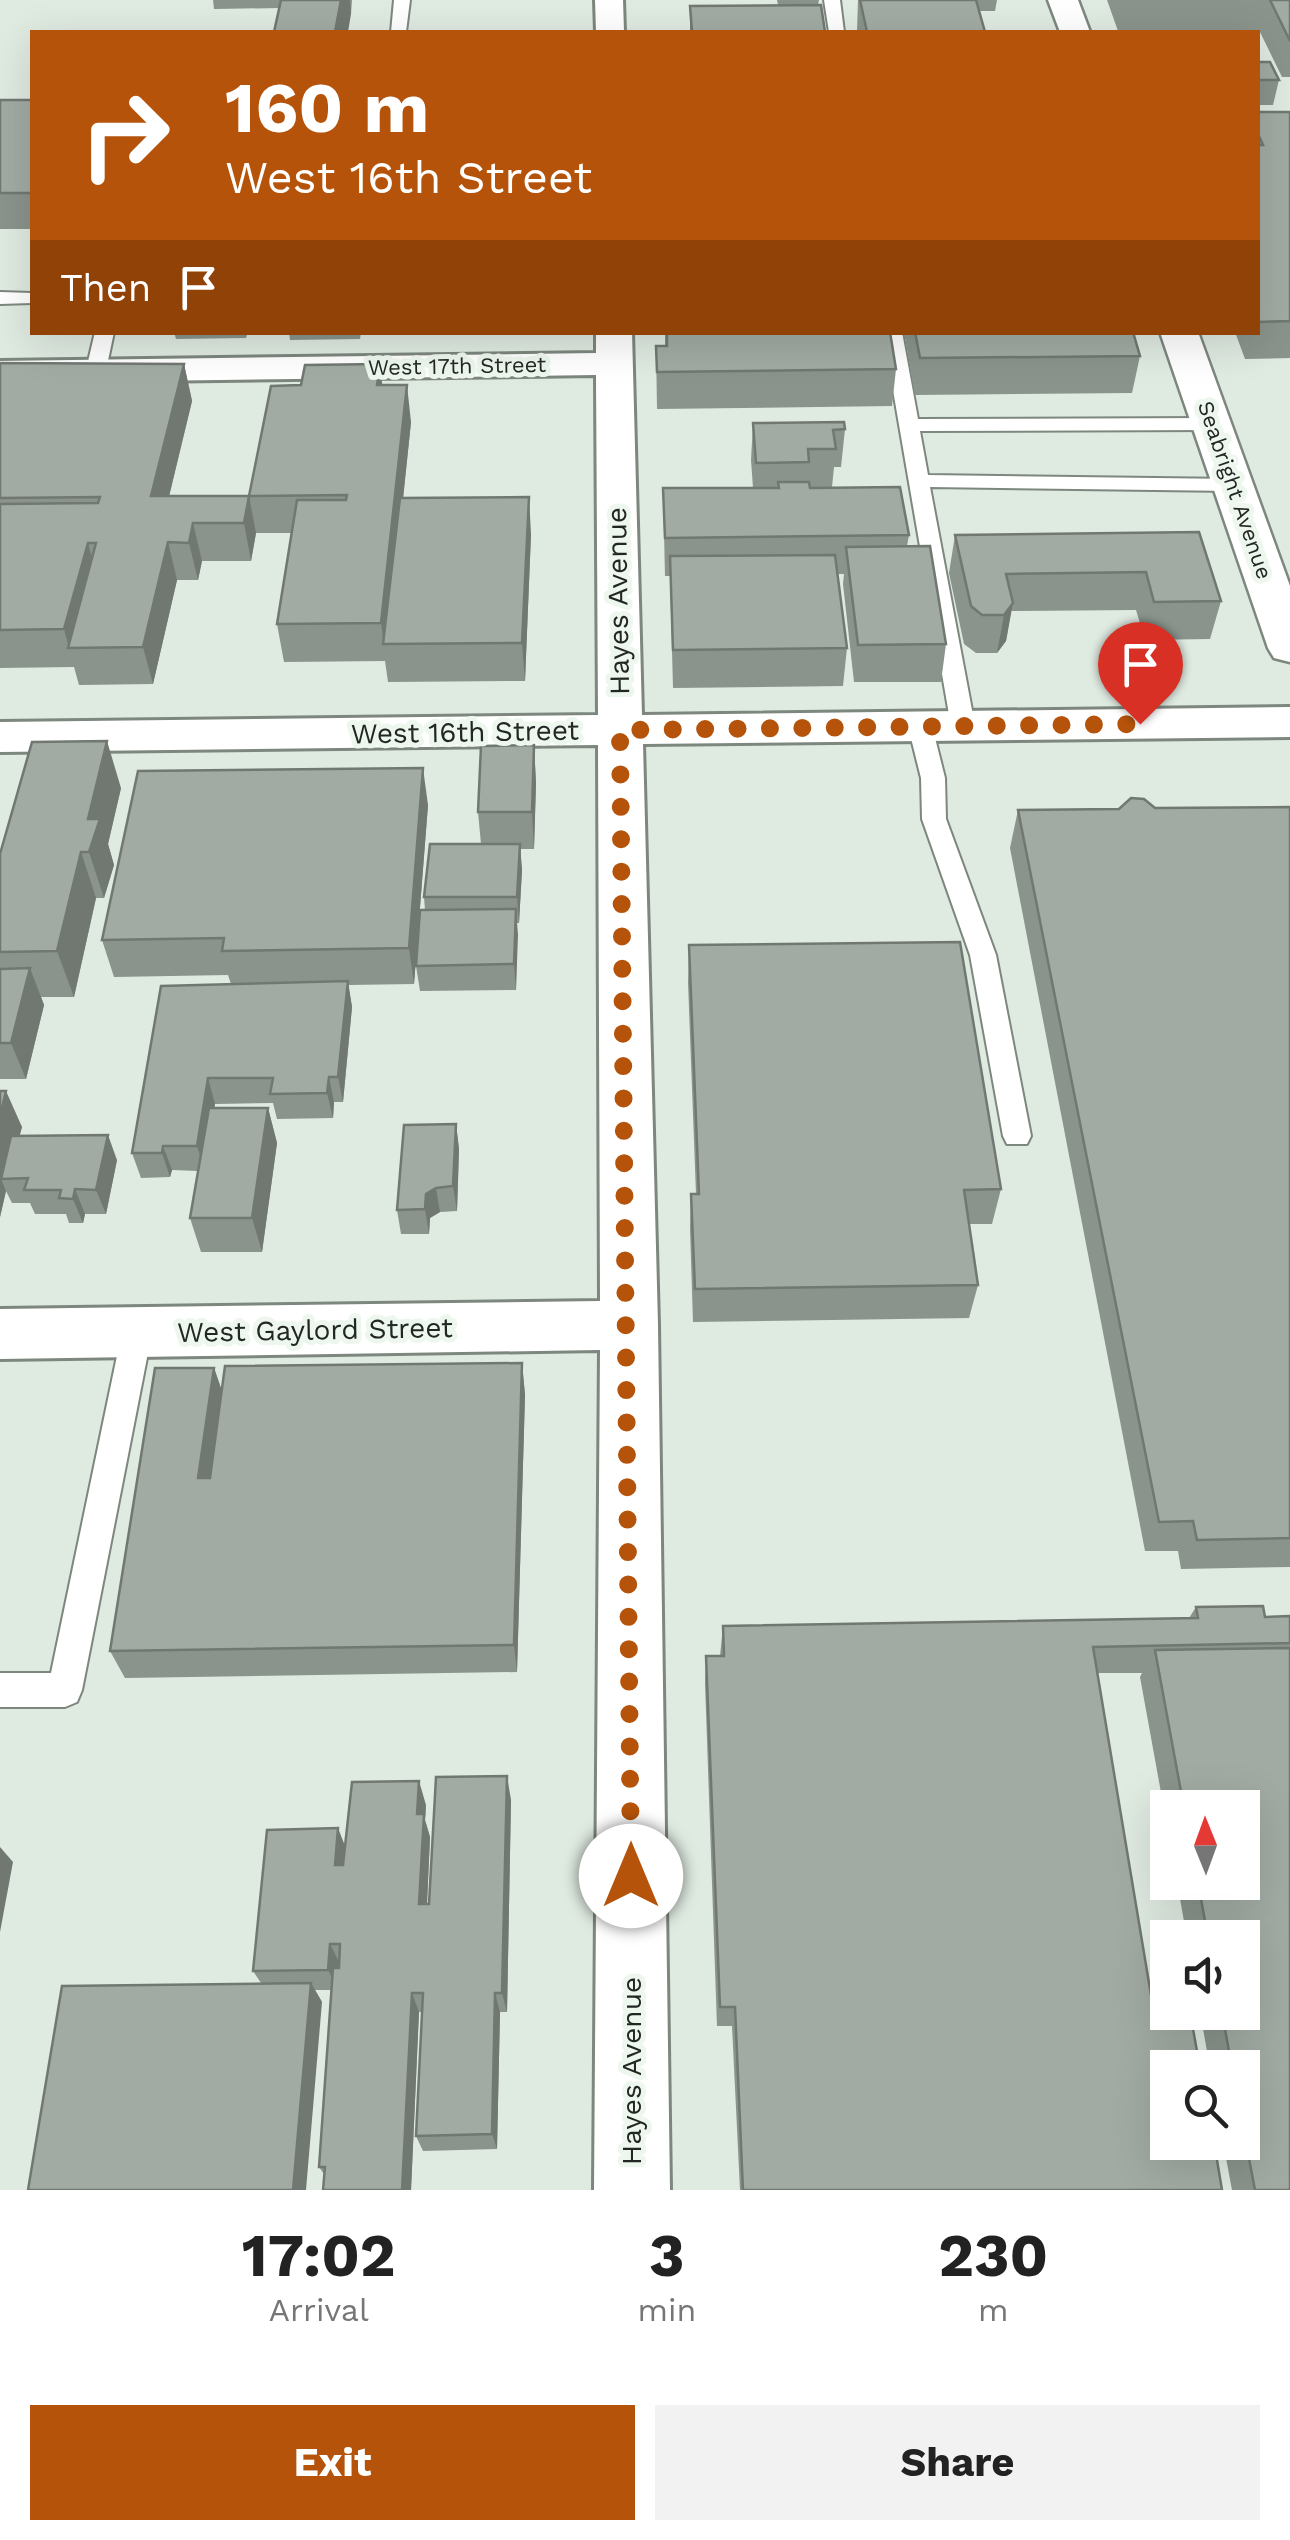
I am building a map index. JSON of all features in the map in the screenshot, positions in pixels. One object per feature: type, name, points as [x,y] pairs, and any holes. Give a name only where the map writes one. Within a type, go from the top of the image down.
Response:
[{"type":"street","points":[[609,0],[610,30]]},
{"type":"street","points":[[1063,0],[1073,30]]},
{"type":"street","name":"Seabright Avenue","points":[[1181,335],[1290,648]]},
{"type":"street","name":"West 17th Street","points":[[0,372],[614,348]]},
{"type":"street","name":"Hayes Avenue","points":[[614,348],[629,1325],[632,2190]]},
{"type":"street","name":"West 16th Street","points":[[0,737],[1290,722]]},
{"type":"street","name":"West Gaylord Street","points":[[0,1334],[629,1325]]},
{"type":"lane","points":[[399,30],[402,0]]},
{"type":"lane","points":[[832,0],[837,30]]},
{"type":"lane","points":[[0,298],[30,298]]},
{"type":"lane","points":[[96,370],[104,335]]},
{"type":"lane","points":[[893,335],[918,481],[942,726],[933,778],[934,819],[983,955],[1017,1136]]},
{"type":"lane","points":[[908,425],[1212,424]]},
{"type":"lane","points":[[918,481],[1234,485]]},
{"type":"lane","points":[[0,1690],[65,1690],[137,1332]]},
{"type":"building","points":[[281,0],[341,0],[335,30],[274,30]]},
{"type":"building","points":[[860,0],[976,0],[984,30],[867,30]]},
{"type":"building","points":[[1270,0],[1290,0],[1290,41]]},
{"type":"building","points":[[821,5],[825,30],[692,30],[690,6]]},
{"type":"building","points":[[1260,62],[1270,62],[1279,80],[1260,80]]},
{"type":"building","points":[[0,100],[30,100],[30,193],[0,193]]},
{"type":"building","points":[[1260,112],[1290,112],[1290,321],[1260,322]]},
{"type":"building","points":[[667,335],[890,335],[896,369],[657,372],[656,346],[667,346]]},
{"type":"building","points":[[916,335],[1134,335],[1140,356],[920,358]]},
{"type":"building","points":[[0,363],[184,364],[151,496],[249,496],[244,523],[193,523],[189,543],[168,542],[143,647],[68,648],[96,543],[88,543],[64,629],[0,630],[0,504],[98,503],[100,497],[0,498]]},
{"type":"building","points":[[380,364],[377,385],[407,385],[381,623],[277,624],[297,500],[346,500],[347,495],[249,496],[271,386],[301,385],[305,365]]},
{"type":"building","points":[[844,422],[845,429],[833,430],[836,449],[808,449],[809,462],[756,463],[753,423]]},
{"type":"building","points":[[778,482],[809,482],[810,488],[900,487],[909,535],[665,538],[663,488],[779,488]]},
{"type":"building","points":[[529,497],[522,643],[383,644],[400,498]]},
{"type":"building","points":[[1199,532],[1221,601],[1154,602],[1146,572],[1006,574],[1013,603],[1004,615],[982,615],[971,606],[955,535]]},
{"type":"building","points":[[930,546],[946,644],[858,645],[846,547]]},
{"type":"building","points":[[835,555],[847,648],[673,650],[670,556]]},
{"type":"building","points":[[107,741],[88,819],[100,819],[89,852],[81,852],[57,951],[0,952],[0,854],[32,742]]},
{"type":"building","points":[[534,745],[532,812],[478,812],[481,746]]},
{"type":"building","points":[[423,768],[409,948],[222,951],[224,938],[102,940],[138,771]]},
{"type":"building","points":[[1131,798],[1144,799],[1155,808],[1290,807],[1290,1538],[1197,1540],[1193,1521],[1159,1522],[1018,810],[1119,809]]},
{"type":"building","points":[[430,844],[520,844],[517,897],[424,897]]},
{"type":"building","points":[[516,909],[514,964],[416,966],[420,910]]},
{"type":"building","points":[[960,942],[1001,1189],[964,1190],[978,1285],[695,1289],[691,1194],[699,1194],[689,945]]},
{"type":"building","points":[[30,968],[11,1043],[0,1043],[0,969]]},
{"type":"building","points":[[348,981],[338,1077],[329,1077],[327,1093],[270,1094],[273,1078],[208,1078],[197,1146],[163,1146],[162,1153],[132,1153],[161,986]]},
{"type":"building","points":[[0,1091],[6,1091],[0,1117]]},
{"type":"building","points":[[209,1108],[268,1108],[252,1218],[190,1218]]},
{"type":"building","points":[[456,1124],[453,1186],[426,1194],[425,1209],[397,1210],[404,1125]]},
{"type":"building","points":[[108,1135],[96,1190],[75,1189],[73,1199],[59,1198],[61,1190],[24,1190],[28,1178],[1,1179],[11,1136]]},
{"type":"building","points":[[522,1363],[514,1645],[110,1651],[155,1368],[214,1368],[198,1478],[210,1478],[225,1366]]},
{"type":"building","points":[[1263,1606],[1265,1617],[1290,1616],[1290,1643],[1093,1647],[1150,1989],[1150,2030],[1193,2030],[1197,2050],[1150,2050],[1150,2160],[1217,2160],[1222,2190],[743,2190],[735,2007],[720,2007],[706,1656],[724,1656],[723,1626],[1198,1618],[1196,1607]]},
{"type":"building","points":[[1290,1648],[1290,2190],[1255,2190],[1249,2160],[1260,2160],[1260,2050],[1229,2050],[1225,2030],[1260,2030],[1260,1920],[1205,1920],[1201,1900],[1260,1900],[1260,1790],[1181,1790],[1155,1650]]},
{"type":"building","points":[[507,1776],[502,1993],[495,1993],[492,2134],[416,2136],[423,1993],[412,1993],[402,2190],[323,2190],[325,2167],[319,2167],[333,1968],[339,1968],[340,1944],[330,1944],[328,1970],[253,1971],[267,1830],[338,1828],[335,1865],[343,1865],[352,1782],[419,1781],[417,1814],[424,1814],[419,1904],[429,1904],[436,1777]]},
{"type":"building","points":[[311,1983],[293,2190],[28,2190],[62,1986]]},
{"type":"route","points":[[631,1876],[629,1325],[620,730],[1140,724]]}]
